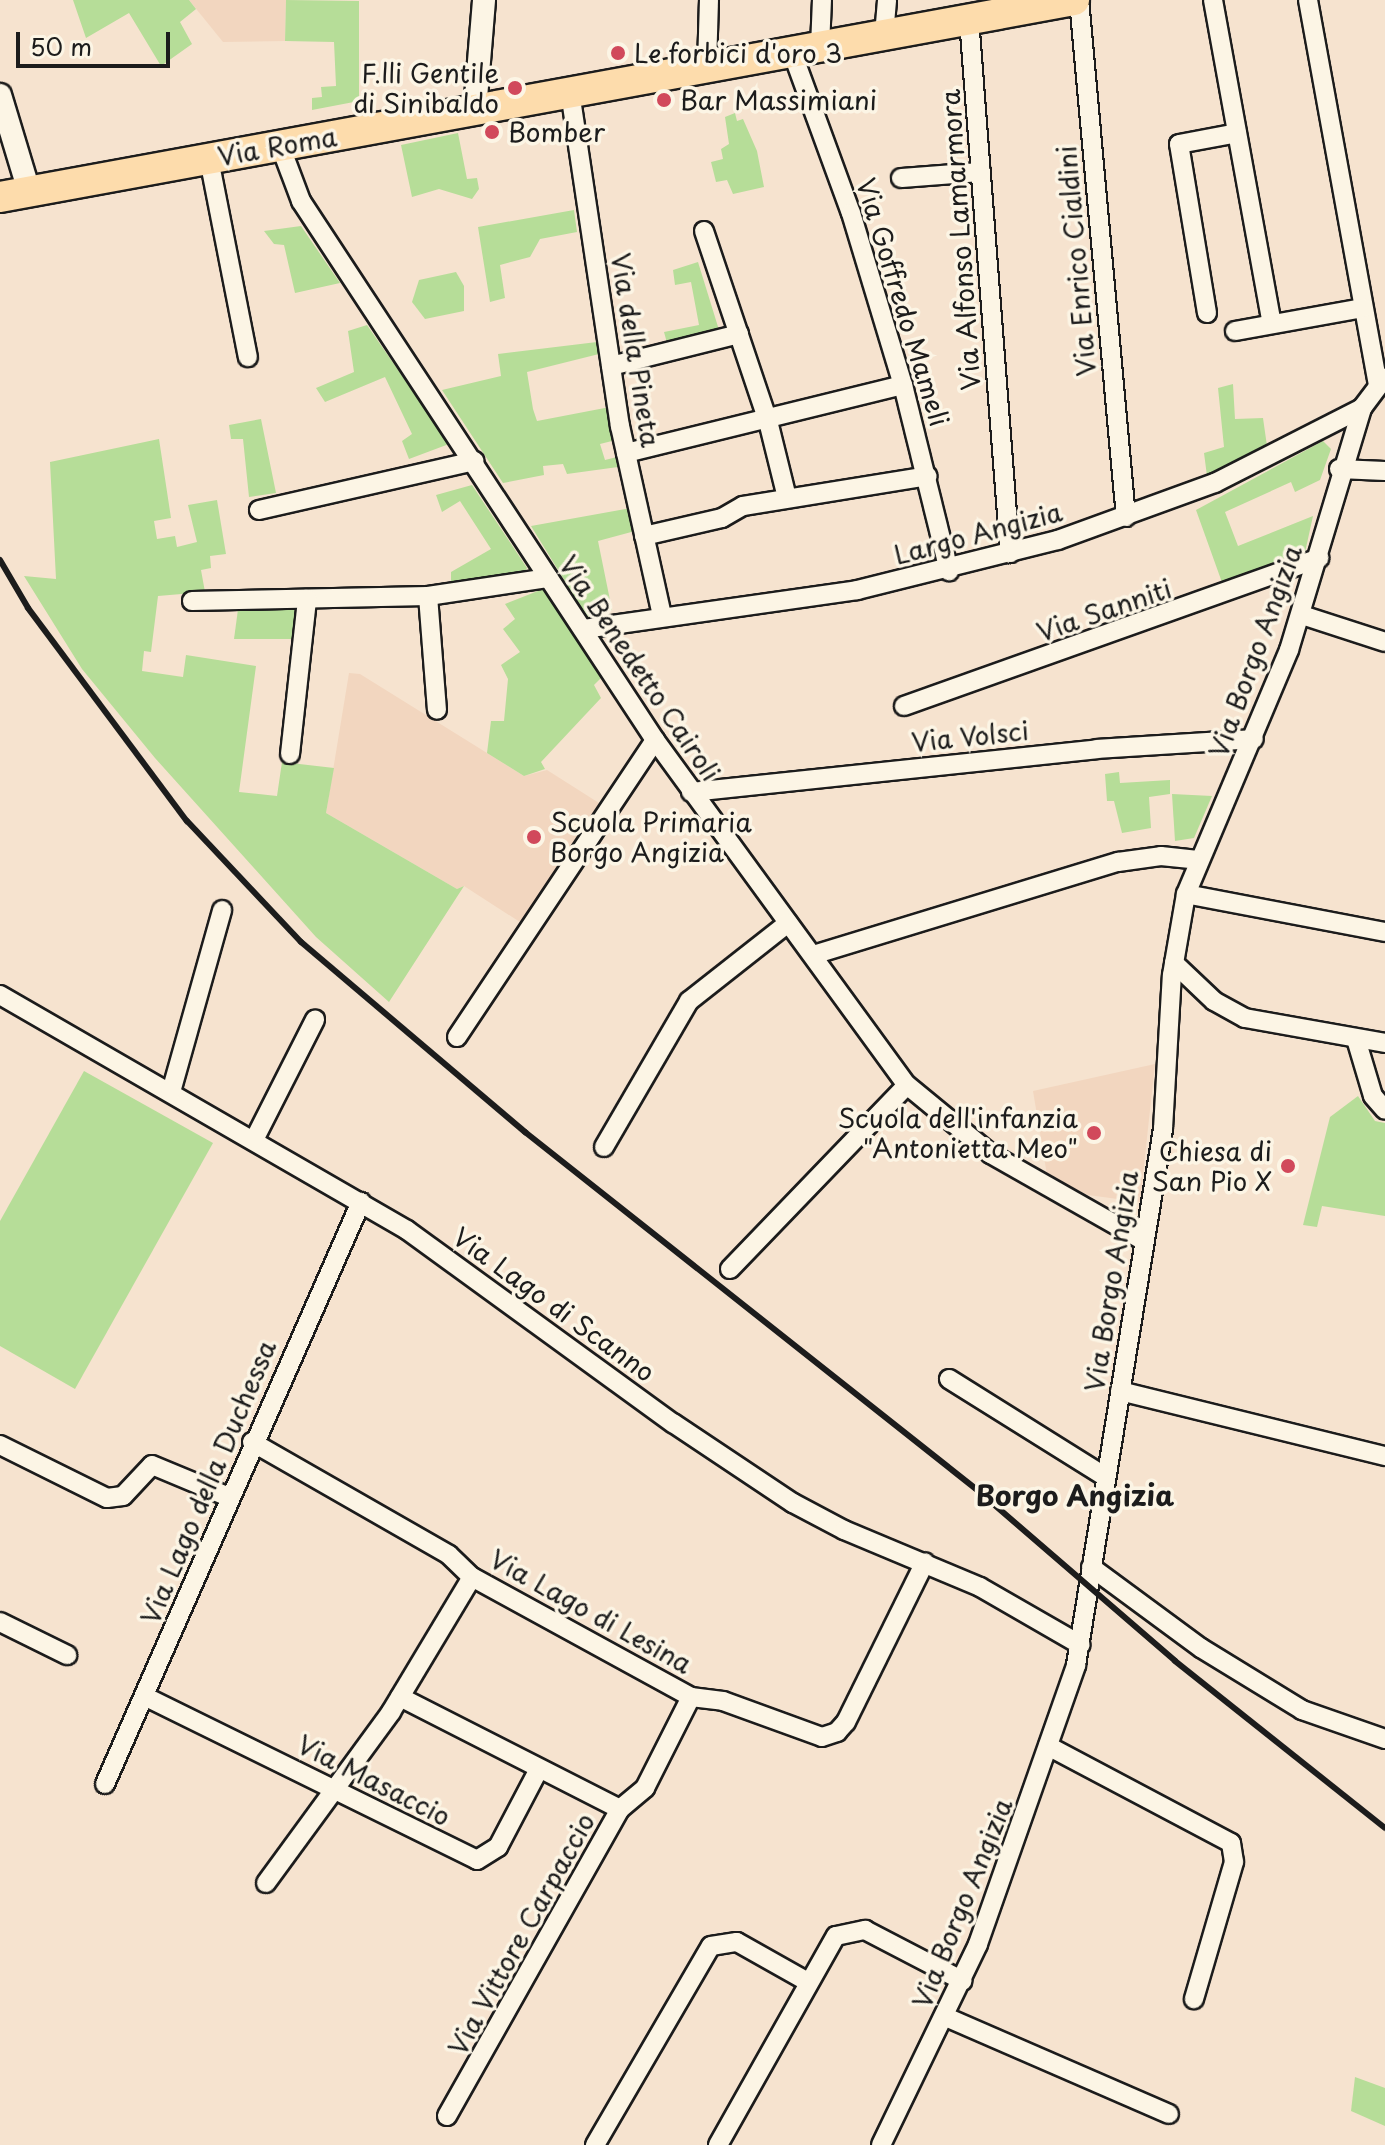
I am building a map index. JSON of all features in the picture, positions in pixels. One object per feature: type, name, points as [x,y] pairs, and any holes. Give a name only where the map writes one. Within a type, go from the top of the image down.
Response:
[{"type":"main road","name":"Via Roma","points":[[14,194],[1077,0]]},
{"type":"street","points":[[475,110],[484,0]]},
{"type":"street","points":[[707,67],[709,0]]},
{"type":"street","points":[[806,49],[822,0]]},
{"type":"street","points":[[884,35],[887,0]]},
{"type":"street","name":"Via Enrico Cialdini","points":[[1077,0],[1126,517]]},
{"type":"street","points":[[1213,0],[1272,324]]},
{"type":"street","points":[[1308,0],[1363,308],[1381,381]]},
{"type":"street","name":"Via Alfonso Lamarmora","points":[[969,19],[1010,553]]},
{"type":"street","name":"Via Goffredo Mameli","points":[[806,49],[928,476],[949,571]]},
{"type":"street","name":"Via della Pineta","points":[[570,92],[626,453],[662,615]]},
{"type":"street","points":[[0,95],[14,194]]},
{"type":"street","points":[[1207,313],[1179,144],[1237,133]]},
{"type":"street","name":"Via Benedetto Cairoli","points":[[280,145],[301,201],[655,740],[907,1085],[991,1154],[1144,1241]]},
{"type":"street","points":[[209,159],[248,357]]},
{"type":"street","points":[[901,178],[981,172]]},
{"type":"street","points":[[704,231],[768,421],[787,498]]},
{"type":"street","points":[[1235,331],[1363,308]]},
{"type":"street","points":[[611,366],[739,334]]},
{"type":"street","name":"Via Borgo Angizia","points":[[881,2145],[963,1981],[1081,1645],[1164,1116],[1174,963],[1186,894],[1198,860],[1254,739],[1302,615],[1319,558],[1339,469],[1362,408],[1381,381]]},
{"type":"street","points":[[626,453],[768,421],[903,385]]},
{"type":"street","name":"Largo Angizia","points":[[584,629],[662,615],[857,590],[949,571],[1126,517],[1215,483],[1362,408]]},
{"type":"street","points":[[259,510],[474,461]]},
{"type":"street","points":[[1339,469],[1385,471]]},
{"type":"street","points":[[644,536],[787,498],[928,476]]},
{"type":"street","name":"Via Sanniti","points":[[904,706],[1319,558]]},
{"type":"street","points":[[192,601],[428,596],[549,578]]},
{"type":"street","points":[[428,596],[437,710]]},
{"type":"street","points":[[290,754],[307,599]]},
{"type":"street","points":[[1302,615],[1385,642]]},
{"type":"street","name":"Via Volsci","points":[[691,792],[1097,749],[1254,739]]},
{"type":"street","points":[[457,1037],[655,740]]},
{"type":"street","points":[[813,955],[1118,862],[1161,856],[1198,860]]},
{"type":"street","points":[[1186,894],[1385,932]]},
{"type":"street","points":[[171,1092],[222,910]]},
{"type":"street","points":[[604,1147],[689,1001],[788,923]]},
{"type":"street","points":[[1174,963],[1214,1001],[1245,1018],[1385,1043]]},
{"type":"street","name":"Via Lago di Scanno","points":[[0,995],[361,1202],[459,1265],[760,1482],[844,1530],[993,1593],[1081,1645]]},
{"type":"street","points":[[254,1140],[315,1020]]},
{"type":"street","points":[[1356,1039],[1373,1096],[1385,1110]]},
{"type":"street","points":[[730,1269],[907,1085]]},
{"type":"street","name":"Via Lago della Duchessa","points":[[105,1784],[252,1442],[361,1202]]},
{"type":"street","points":[[949,1379],[1106,1477]]},
{"type":"street","points":[[1120,1391],[1385,1456]]},
{"type":"street","name":"Via Lago di Lesina","points":[[252,1442],[449,1555],[472,1577],[691,1697],[723,1701],[822,1737],[837,1732],[925,1562]]},
{"type":"street","points":[[0,1445],[107,1498],[123,1496],[139,1472],[152,1465],[229,1497]]},
{"type":"street","points":[[1091,1567],[1201,1648],[1302,1710],[1385,1739]]},
{"type":"street","points":[[266,1883],[400,1697],[472,1577]]},
{"type":"street","points":[[0,1622],[67,1655]]},
{"type":"street","name":"Via Masaccio","points":[[144,1696],[468,1858],[484,1859],[498,1847],[539,1769]]},
{"type":"street","points":[[400,1697],[620,1809]]},
{"type":"street","name":"Via Vittore Carpaccio","points":[[447,2116],[620,1809],[645,1788],[691,1697]]},
{"type":"street","points":[[1048,1746],[1214,1831],[1233,1848],[1234,1862],[1194,1999]]},
{"type":"street","points":[[718,2145],[836,1936],[859,1928],[963,1981]]},
{"type":"street","points":[[595,2145],[711,1946],[737,1942],[808,1982]]},
{"type":"street","points":[[946,2017],[1169,2114]]},
{"type":"shaded area","points":[[189,0],[286,0],[285,41],[223,42]]},
{"type":"shaded area","points":[[349,673],[360,674],[524,776],[547,770],[599,803],[523,924],[464,886],[457,889],[326,813]]},
{"type":"shaded area","name":"Scuola dell'infanzia \"Antonietta Meo\"","points":[[1155,1064],[1140,1202],[1088,1195],[1047,1175],[1033,1091]]},
{"type":"green space","points":[[73,0],[189,0],[196,9],[180,22],[192,44],[161,66],[129,13],[86,38]]},
{"type":"green space","points":[[286,0],[359,1],[359,101],[312,110],[312,98],[322,97],[321,87],[336,86],[334,42],[285,41]]},
{"type":"green space","points":[[735,113],[737,121],[743,119],[757,151],[764,187],[733,194],[727,180],[716,182],[711,162],[723,159],[721,149],[729,144],[725,117]]},
{"type":"green space","points":[[458,133],[467,179],[477,178],[479,189],[472,199],[439,189],[412,197],[401,145]]},
{"type":"green space","points":[[574,210],[577,232],[540,239],[530,257],[500,265],[505,298],[490,302],[478,227]]},
{"type":"green space","points":[[301,226],[340,283],[295,293],[284,245],[274,244],[264,231]]},
{"type":"green space","points":[[698,262],[719,330],[667,343],[664,332],[699,325],[691,282],[675,285],[673,270]]},
{"type":"green space","points":[[456,272],[464,286],[464,311],[425,319],[412,302],[419,280]]},
{"type":"green space","points":[[367,325],[449,444],[409,459],[402,441],[412,434],[385,377],[325,402],[316,388],[354,372],[348,331]]},
{"type":"green space","points":[[597,342],[599,354],[527,372],[533,409],[537,421],[610,407],[616,440],[600,444],[605,460],[617,457],[618,467],[567,474],[563,464],[543,466],[544,475],[503,483],[442,390],[501,376],[498,354]]},
{"type":"green space","points":[[1233,384],[1235,419],[1263,418],[1267,446],[1207,476],[1204,453],[1224,447],[1218,388]]},
{"type":"green space","points":[[261,419],[276,493],[249,497],[243,439],[231,439],[229,425]]},
{"type":"green space","points":[[159,439],[171,518],[154,521],[157,539],[175,536],[177,547],[197,542],[188,505],[217,500],[226,554],[210,556],[211,568],[201,570],[205,592],[158,596],[151,652],[144,651],[142,671],[183,677],[186,655],[256,666],[239,792],[277,796],[282,762],[334,768],[326,813],[457,889],[464,886],[389,1002],[316,937],[155,758],[82,669],[24,576],[56,579],[50,462]]},
{"type":"green space","points":[[1323,441],[1331,449],[1320,480],[1295,492],[1291,482],[1225,512],[1238,546],[1313,516],[1304,557],[1224,588],[1196,510]]},
{"type":"green space","points":[[472,485],[527,568],[523,575],[451,586],[451,572],[491,549],[460,501],[442,512],[436,495]]},
{"type":"green space","points":[[631,508],[635,531],[598,541],[612,610],[587,617],[531,526]]},
{"type":"green space","points":[[543,589],[602,677],[594,685],[601,698],[541,762],[545,769],[524,776],[487,753],[491,721],[504,721],[508,679],[501,665],[520,652],[503,629],[515,619],[505,604]]},
{"type":"green space","points":[[239,602],[303,603],[298,639],[234,639]]},
{"type":"green space","points":[[1119,772],[1120,783],[1170,780],[1170,794],[1149,797],[1151,828],[1122,833],[1114,801],[1107,801],[1105,774]]},
{"type":"green space","points":[[1172,794],[1212,796],[1194,838],[1175,841]]},
{"type":"green space","points":[[84,1071],[213,1143],[75,1389],[0,1346],[0,1221]]},
{"type":"green space","points":[[1358,1096],[1375,1121],[1385,1123],[1385,1216],[1322,1206],[1317,1227],[1303,1225],[1330,1117]]},
{"type":"green space","points":[[1355,2077],[1385,2088],[1385,2126],[1351,2111]]},
{"type":"railway","points":[[0,560],[28,608],[187,821],[301,942],[525,1132],[976,1489],[1175,1661],[1385,1828]]},
{"type":"place","name":"Le forbici d'oro 3","points":[[618,53]]},
{"type":"place","name":"F.lli Gentile di Sinibaldo","points":[[515,88]]},
{"type":"place","name":"Bar Massimiani","points":[[664,100]]},
{"type":"place","name":"Bomber","points":[[492,132]]},
{"type":"place","name":"Scuola Primaria Borgo Angizia","points":[[534,837]]},
{"type":"place","name":"Scuola dell'infanzia \"Antonietta Meo\"","points":[[1094,1133]]},
{"type":"place","name":"Chiesa di San Pio X","points":[[1288,1166]]},
{"type":"district","name":"Borgo Angizia","points":[[1075,1495]]}]
